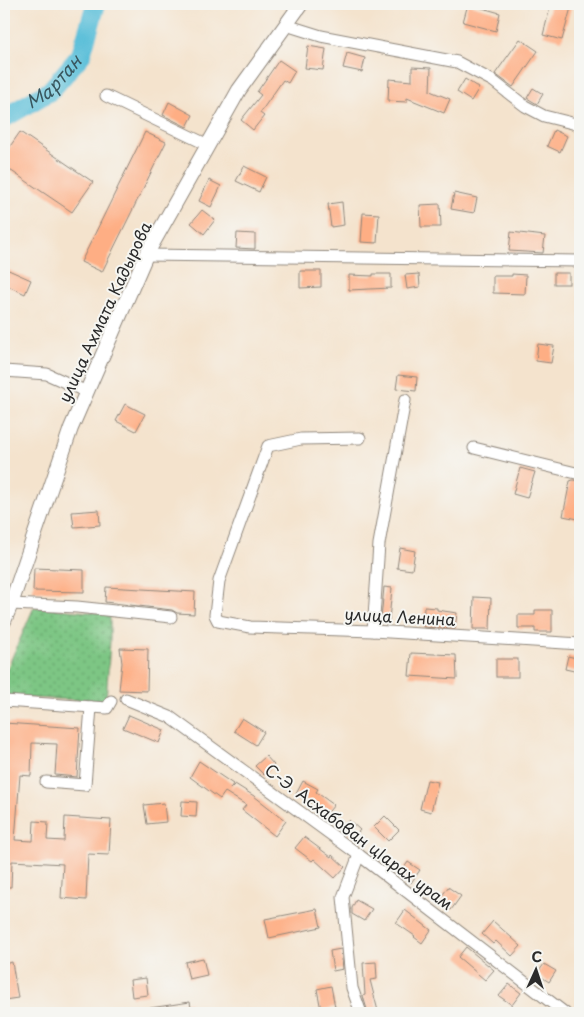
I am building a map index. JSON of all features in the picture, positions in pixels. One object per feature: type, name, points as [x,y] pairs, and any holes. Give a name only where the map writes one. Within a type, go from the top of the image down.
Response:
[{"type":"main road","name":"улица Ахмата Кадырова","points":[[4,622],[8,603],[71,428],[146,255],[239,90],[301,4]]},
{"type":"street","points":[[286,25],[321,36],[457,62],[493,81],[525,106],[544,116],[580,125]]},
{"type":"street","points":[[106,96],[208,145]]},
{"type":"street","points":[[146,255],[580,261]]},
{"type":"street","points":[[4,371],[48,374],[87,392]]},
{"type":"street","points":[[373,631],[378,544],[405,400]]},
{"type":"street","name":"улица Ленина","points":[[360,438],[301,439],[268,446],[219,581],[214,615],[218,621],[250,627],[373,631],[580,644]]},
{"type":"street","points":[[474,448],[580,474]]},
{"type":"street","points":[[8,603],[77,607],[171,617]]},
{"type":"street","name":"С-Э. Асхабован цIарах урам","points":[[126,699],[170,717],[358,855],[565,1013]]},
{"type":"street","points":[[4,701],[107,708],[111,701]]},
{"type":"street","points":[[46,782],[85,785],[91,707]]},
{"type":"street","points":[[358,855],[343,897],[352,988],[361,1013]]},
{"type":"green space","points":[[34,607],[110,614],[106,701],[4,697],[4,676]]},
{"type":"building","points":[[468,4],[500,13],[496,31],[463,22]]},
{"type":"building","points":[[551,4],[572,4],[562,40],[543,35]]},
{"type":"building","points":[[520,39],[538,51],[513,87],[495,74]]},
{"type":"building","points":[[308,46],[326,49],[323,70],[305,68]]},
{"type":"building","points":[[347,53],[365,58],[362,72],[343,68]]},
{"type":"building","points":[[279,60],[295,71],[288,83],[283,80],[260,113],[264,116],[253,130],[241,120],[261,95],[257,92]]},
{"type":"building","points":[[412,67],[431,68],[430,91],[450,99],[444,113],[407,98],[407,102],[388,101],[389,79],[412,81]]},
{"type":"building","points":[[465,79],[479,88],[471,101],[457,92]]},
{"type":"building","points":[[533,88],[543,94],[537,104],[527,98]]},
{"type":"building","points":[[169,102],[193,115],[187,127],[163,115]]},
{"type":"building","points":[[554,130],[567,136],[560,152],[547,146]]},
{"type":"building","points":[[20,132],[93,182],[72,212],[4,166],[4,155]]},
{"type":"building","points":[[145,132],[166,142],[102,272],[81,262]]},
{"type":"building","points":[[244,166],[266,177],[259,192],[236,181]]},
{"type":"building","points":[[209,180],[221,186],[211,207],[199,201]]},
{"type":"building","points":[[454,193],[477,198],[474,213],[451,209]]},
{"type":"building","points":[[342,202],[344,225],[331,227],[328,204]]},
{"type":"building","points":[[440,204],[441,227],[421,227],[420,205]]},
{"type":"building","points":[[202,210],[215,220],[204,234],[191,223]]},
{"type":"building","points":[[363,213],[379,214],[377,243],[361,242]]},
{"type":"building","points":[[511,232],[545,236],[543,253],[509,251]]},
{"type":"building","points":[[237,233],[255,234],[255,249],[236,248]]},
{"type":"building","points":[[4,268],[31,280],[25,294],[4,284]]},
{"type":"building","points":[[300,271],[321,271],[321,287],[300,288]]},
{"type":"building","points":[[554,273],[569,273],[569,284],[554,284]]},
{"type":"building","points":[[373,274],[391,274],[391,288],[349,290],[349,275],[373,276]]},
{"type":"building","points":[[419,274],[420,287],[407,289],[405,275]]},
{"type":"building","points":[[512,274],[526,275],[525,294],[493,293],[493,276],[512,276]]},
{"type":"building","points":[[538,344],[554,346],[551,363],[536,361]]},
{"type":"building","points":[[398,375],[417,377],[416,391],[396,389]]},
{"type":"building","points":[[125,404],[145,414],[136,431],[116,421]]},
{"type":"building","points":[[520,468],[535,472],[527,498],[513,494]]},
{"type":"building","points":[[570,481],[580,481],[578,519],[563,516]]},
{"type":"building","points":[[99,510],[100,525],[74,527],[72,512]]},
{"type":"building","points":[[400,548],[415,551],[412,570],[397,568]]},
{"type":"building","points":[[34,568],[84,570],[84,592],[33,591]]},
{"type":"building","points":[[106,587],[195,592],[194,614],[105,602]]},
{"type":"building","points":[[384,587],[392,588],[389,620],[381,620]]},
{"type":"building","points":[[474,597],[491,598],[490,629],[473,629]]},
{"type":"building","points":[[424,607],[457,613],[455,629],[423,627]]},
{"type":"building","points":[[535,610],[552,610],[552,632],[535,632],[535,628],[518,628],[518,615],[535,615]]},
{"type":"building","points":[[120,648],[148,649],[147,691],[119,690],[122,663]]},
{"type":"building","points":[[411,653],[456,655],[457,679],[409,676]]},
{"type":"building","points":[[568,656],[580,659],[579,672],[565,669]]},
{"type":"building","points":[[496,659],[518,659],[518,677],[496,677]]},
{"type":"building","points":[[129,715],[164,730],[159,743],[123,728]]},
{"type":"building","points":[[242,718],[264,732],[256,745],[234,731]]},
{"type":"building","points":[[4,723],[80,728],[77,777],[55,775],[57,744],[32,743],[31,776],[20,775],[15,840],[33,841],[34,821],[48,822],[47,840],[64,841],[65,817],[111,820],[109,855],[88,854],[86,900],[61,898],[63,864],[12,861],[11,887],[4,887]]},
{"type":"building","points":[[266,756],[274,765],[264,775],[255,766]]},
{"type":"building","points":[[199,761],[233,784],[230,789],[235,784],[286,821],[275,836],[242,810],[246,805],[225,792],[220,799],[190,777]]},
{"type":"building","points":[[427,780],[438,782],[431,812],[420,809]]},
{"type":"building","points":[[303,781],[318,789],[316,792],[334,805],[325,816],[317,810],[319,807],[296,794]]},
{"type":"building","points":[[182,801],[197,802],[196,817],[181,816]]},
{"type":"building","points":[[164,803],[166,822],[147,824],[144,805]]},
{"type":"building","points":[[385,816],[399,830],[388,841],[374,827]]},
{"type":"building","points":[[349,820],[360,830],[353,838],[342,828]]},
{"type":"building","points":[[304,837],[331,857],[332,855],[345,867],[335,878],[314,859],[312,861],[295,848]]},
{"type":"building","points":[[408,862],[420,870],[411,883],[401,872]]},
{"type":"building","points":[[448,887],[461,896],[451,910],[438,902]]},
{"type":"building","points":[[356,900],[372,909],[364,921],[352,914],[352,908]]},
{"type":"building","points":[[317,909],[321,927],[269,938],[265,919]]},
{"type":"building","points":[[405,910],[431,930],[422,943],[396,923]]},
{"type":"building","points":[[493,921],[521,946],[512,956],[496,941],[493,944],[482,934]]},
{"type":"building","points":[[466,947],[494,970],[485,980],[458,957]]},
{"type":"building","points":[[341,949],[343,969],[333,971],[330,951]]},
{"type":"building","points":[[203,958],[207,975],[189,979],[185,962]]},
{"type":"building","points":[[12,962],[18,998],[4,1000],[4,964]]},
{"type":"building","points":[[376,962],[377,979],[370,980],[378,1011],[368,1013],[363,996],[365,995],[363,963]]},
{"type":"building","points":[[544,964],[556,971],[549,982],[537,974]]},
{"type":"building","points":[[146,978],[148,995],[132,997],[130,980]]},
{"type":"building","points":[[509,984],[521,993],[512,1005],[499,996]]},
{"type":"building","points":[[331,986],[335,1007],[321,1010],[317,989]]},
{"type":"building","points":[[190,1002],[192,1013],[151,1013],[150,1008]]},
{"type":"waterway","name":"Мартан","points":[[4,118],[50,91],[81,55],[96,4]]}]
